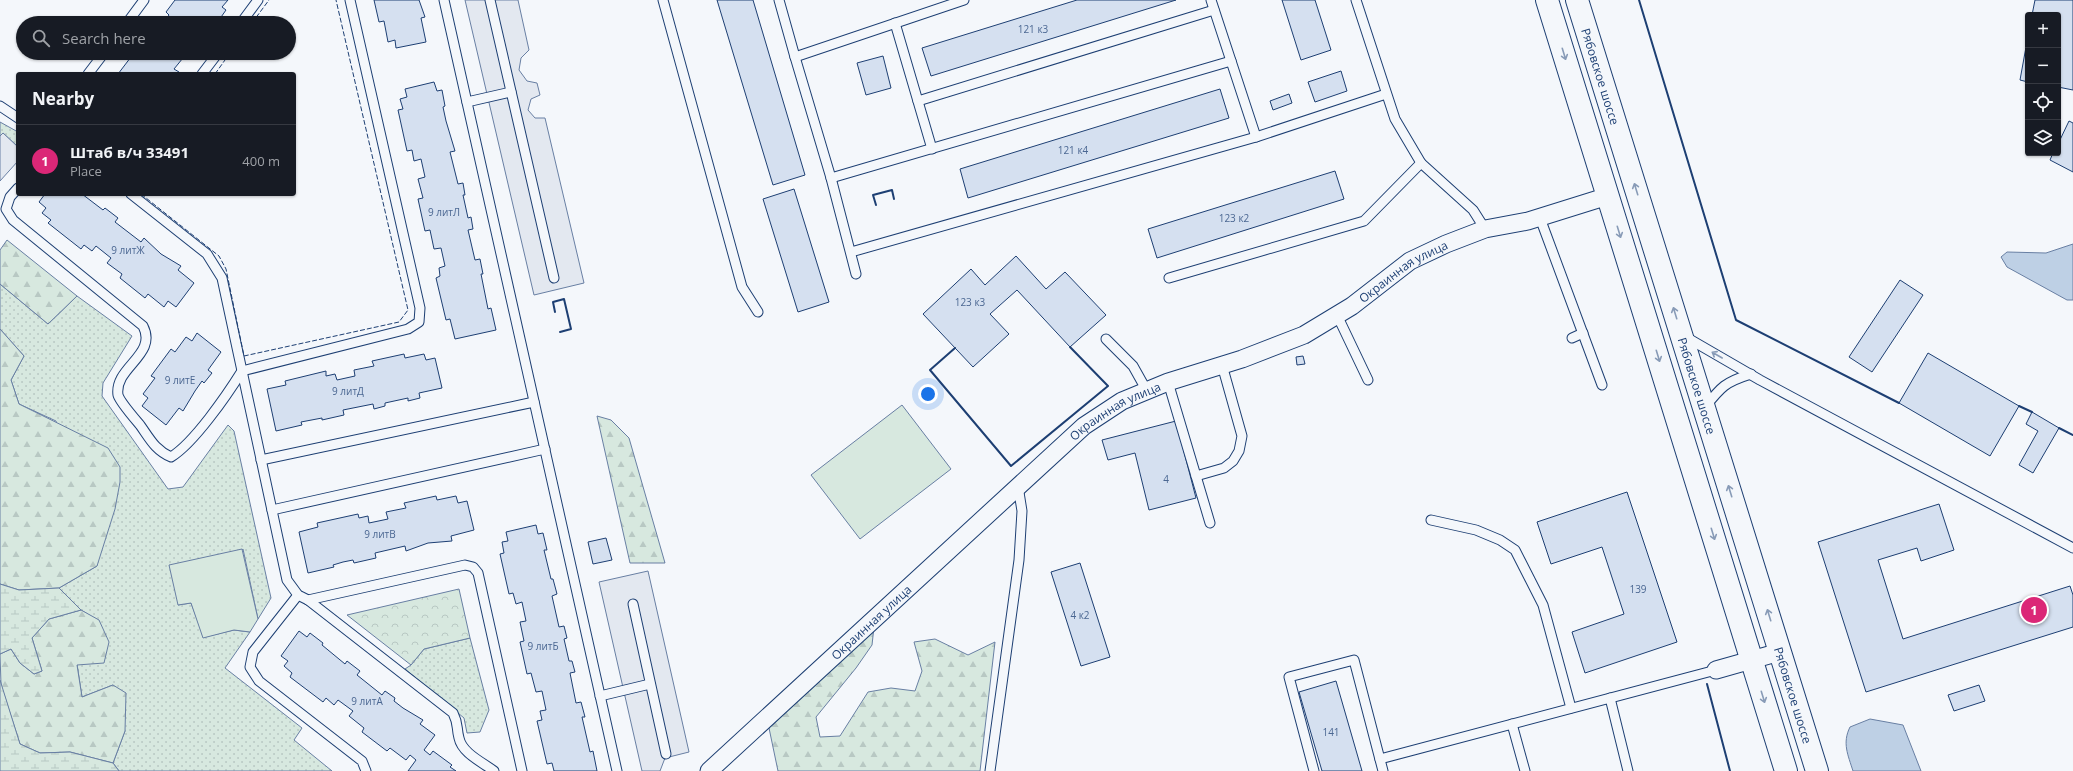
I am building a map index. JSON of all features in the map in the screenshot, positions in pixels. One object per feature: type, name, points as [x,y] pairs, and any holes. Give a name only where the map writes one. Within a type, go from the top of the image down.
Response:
[{"type":"main road","points":[[1547,0],[1786,771]]},
{"type":"main road","name":"Рябовское шоссе","points":[[1577,0],[1817,771]]},
{"type":"street","name":"Окраинная улица","points":[[709,771],[1084,426],[1122,401],[1168,382],[1222,365],[1304,335],[1337,315],[1410,261],[1446,244],[1485,229],[1540,218],[1608,196]]},
{"type":"street","points":[[1716,670],[1780,652]]},
{"type":"lane","points":[[132,16],[144,0]]},
{"type":"lane","points":[[246,16],[258,0]]},
{"type":"lane","points":[[16,190],[10,197],[6,210],[13,220],[143,326],[148,335],[146,344],[119,382],[118,396],[159,452],[171,457],[182,450],[230,390],[242,371],[408,329],[419,322],[420,308],[350,0]]},
{"type":"lane","points":[[444,0],[617,771]]},
{"type":"lane","points":[[490,0],[554,278]]},
{"type":"lane","points":[[663,0],[742,287],[758,312]]},
{"type":"lane","points":[[779,0],[831,178],[856,274]]},
{"type":"lane","points":[[795,57],[964,0]]},
{"type":"lane","points":[[1211,0],[1256,137]]},
{"type":"lane","points":[[1356,0],[1386,94],[1396,119],[1421,162],[1473,210],[1485,229]]},
{"type":"lane","points":[[918,101],[1214,10]]},
{"type":"lane","points":[[895,23],[932,149]]},
{"type":"lane","points":[[90,72],[99,60]]},
{"type":"lane","points":[[204,72],[213,60]]},
{"type":"lane","points":[[831,178],[1231,61]]},
{"type":"lane","points":[[467,102],[511,92]]},
{"type":"lane","points":[[851,252],[1256,137],[1386,94]]},
{"type":"lane","points":[[0,106],[16,117]]},
{"type":"lane","points":[[1169,278],[1364,221],[1421,162]]},
{"type":"lane","points":[[134,196],[207,254],[222,278],[287,580],[298,595],[308,600],[453,713],[458,724],[459,738],[464,749],[494,771]]},
{"type":"lane","points":[[1540,218],[1602,385]]},
{"type":"lane","points":[[1337,315],[1368,380]]},
{"type":"lane","points":[[1572,338],[1583,333]]},
{"type":"lane","points":[[1681,334],[1751,374],[2073,548]]},
{"type":"lane","points":[[1106,339],[1133,366],[1147,391]]},
{"type":"lane","points":[[1196,476],[1224,468],[1233,461],[1239,451],[1242,436],[1222,365]]},
{"type":"lane","points":[[1704,407],[1721,388],[1731,380],[1751,374]]},
{"type":"lane","points":[[1168,382],[1210,523]]},
{"type":"lane","points":[[261,460],[534,402]]},
{"type":"lane","points":[[272,510],[545,449]]},
{"type":"lane","points":[[990,771],[1019,560],[1022,511],[1018,486]]},
{"type":"lane","points":[[1431,520],[1476,530],[1500,540],[1515,550],[1543,605],[1571,708]]},
{"type":"lane","points":[[308,600],[465,565],[473,567],[478,573],[522,771]]},
{"type":"lane","points":[[298,595],[253,652],[250,667],[259,681],[362,761],[366,771]]},
{"type":"lane","points":[[633,604],[666,754]]},
{"type":"lane","points":[[1314,771],[1289,677],[1354,660],[1383,771]]},
{"type":"lane","points":[[1380,759],[1716,670]]},
{"type":"lane","points":[[600,696],[650,684]]},
{"type":"lane","points":[[1610,698],[1628,771]]},
{"type":"lane","points":[[1512,724],[1525,771]]},
{"type":"green space","points":[[0,122],[16,131],[16,145],[3,133],[0,136]]},
{"type":"green space","points":[[7,240],[77,296],[48,324],[0,284],[0,250]]},
{"type":"green space","points":[[0,284],[48,324],[77,296],[132,336],[103,383],[102,396],[168,489],[183,487],[228,425],[234,431],[271,598],[258,619],[243,549],[178,605],[191,603],[204,637],[234,630],[250,632],[225,668],[302,728],[294,740],[332,771],[119,771],[113,763],[125,731],[113,685],[82,697],[77,664],[99,621],[81,610],[59,588],[97,566],[56,421],[19,404],[11,380],[24,356],[0,329]]},
{"type":"green space","points":[[0,329],[24,356],[11,380],[19,404],[108,448],[120,467],[120,482],[115,509],[97,566],[59,588],[19,590],[0,584]]},
{"type":"green space","points":[[902,405],[951,469],[860,539],[811,475]]},
{"type":"green space","points":[[597,416],[611,420],[629,438],[665,563],[630,563]]},
{"type":"green space","points":[[242,549],[258,619],[250,632],[234,630],[203,638],[191,603],[178,605],[169,565]]},
{"type":"green space","points":[[0,584],[19,590],[59,588],[81,610],[49,619],[32,638],[42,671],[34,674],[20,663],[11,649],[0,654]]},
{"type":"green space","points":[[459,589],[470,638],[424,649],[411,665],[347,615]]},
{"type":"green space","points":[[81,610],[99,620],[109,642],[104,663],[77,665],[82,697],[113,685],[126,693],[125,731],[113,763],[70,752],[40,753],[20,744],[1,685],[0,654],[11,649],[20,663],[34,674],[42,671],[32,638],[49,619]]},
{"type":"green space","points":[[874,627],[872,645],[856,668],[816,717],[820,737],[840,736],[868,692],[891,688],[915,691],[922,671],[914,642],[935,639],[968,655],[995,642],[980,771],[778,771],[769,728]]},
{"type":"green space","points":[[470,638],[489,710],[480,732],[467,733],[464,718],[405,669],[411,665],[424,649]]},
{"type":"green space","points":[[0,680],[20,744],[40,753],[70,752],[113,763],[119,771],[0,771]]},
{"type":"shaded area","points":[[465,0],[518,0],[529,50],[521,58],[519,70],[527,81],[537,83],[540,95],[531,99],[528,110],[535,118],[545,118],[584,283],[534,295]]},
{"type":"shaded area","points":[[3,133],[16,145],[16,163],[0,181],[0,136]]},
{"type":"shaded area","points":[[648,571],[689,752],[665,758],[660,771],[642,771],[599,582]]},
{"type":"water","points":[[2073,244],[2073,300],[2067,300],[2007,267],[2001,257],[2007,252],[2046,253]]},
{"type":"water","points":[[1870,719],[1903,725],[1921,771],[1853,771],[1849,760],[1846,738],[1850,727]]},
{"type":"building","points":[[175,0],[228,0],[222,7],[226,10],[222,16],[168,16],[166,12]]},
{"type":"building","points":[[374,0],[419,0],[425,17],[421,18],[426,42],[396,48],[395,40],[388,42],[384,21],[379,22]]},
{"type":"building","points":[[717,0],[753,0],[805,175],[773,185]]},
{"type":"building","points":[[1077,0],[1176,0],[931,76],[922,48]]},
{"type":"building","points":[[1282,0],[1315,0],[1331,50],[1301,60]]},
{"type":"building","points":[[2035,0],[2073,0],[2073,90],[2061,88],[2061,12],[2033,12]]},
{"type":"building","points":[[2025,52],[2025,81],[2020,80]]},
{"type":"building","points":[[883,56],[891,88],[866,95],[857,63]]},
{"type":"building","points":[[129,60],[181,60],[174,69],[179,72],[120,72]]},
{"type":"building","points":[[1341,71],[1347,91],[1315,102],[1308,82]]},
{"type":"building","points":[[434,82],[437,91],[442,90],[445,106],[443,107],[455,151],[450,152],[458,184],[463,183],[465,195],[463,195],[468,218],[471,217],[473,229],[468,230],[475,260],[480,259],[483,274],[481,274],[488,309],[491,308],[496,330],[455,339],[450,319],[446,320],[436,278],[440,276],[439,268],[445,266],[441,248],[434,249],[430,230],[425,231],[418,199],[423,198],[418,179],[425,177],[421,159],[414,161],[412,150],[407,151],[398,110],[403,109],[400,99],[407,97],[405,89]]},
{"type":"building","points":[[1220,89],[1229,118],[968,198],[960,169]]},
{"type":"building","points":[[1289,94],[1292,103],[1273,110],[1270,101]]},
{"type":"building","points":[[2069,121],[2073,123],[2073,172],[2050,160],[2052,156],[2061,156],[2061,138]]},
{"type":"building","points":[[1335,171],[1344,199],[1157,258],[1148,229]]},
{"type":"building","points":[[794,189],[829,302],[798,312],[763,199]]},
{"type":"building","points":[[44,196],[85,196],[103,210],[105,208],[118,218],[115,222],[141,242],[144,238],[161,254],[181,266],[178,270],[194,283],[176,307],[168,301],[164,307],[148,294],[145,298],[120,278],[122,274],[107,263],[111,258],[96,246],[92,251],[84,245],[81,249],[48,223],[51,220],[42,213],[46,208],[39,202]]},
{"type":"building","points":[[1016,256],[1046,289],[1065,272],[1106,315],[1070,347],[1017,290],[990,314],[1009,334],[973,367],[923,314],[971,269],[985,285]]},
{"type":"building","points":[[1900,280],[1923,295],[1872,372],[1849,357]]},
{"type":"building","points":[[197,333],[221,352],[208,370],[212,373],[204,383],[202,381],[183,411],[179,408],[166,425],[142,406],[148,398],[143,394],[155,378],[151,376],[171,349],[175,352],[186,337],[192,341]]},
{"type":"building","points":[[1928,353],[2019,406],[1990,456],[1899,403]]},
{"type":"building","points":[[404,354],[405,358],[424,354],[426,360],[435,358],[442,388],[419,393],[420,398],[408,401],[408,398],[385,403],[385,406],[374,409],[373,404],[343,410],[344,415],[322,420],[322,418],[301,422],[302,425],[276,431],[267,389],[286,385],[285,381],[326,371],[326,376],[335,374],[337,380],[355,376],[354,370],[374,366],[372,361]]},
{"type":"building","points":[[1303,356],[1305,364],[1297,365],[1296,357]]},
{"type":"building","points":[[2032,412],[2059,428],[2033,473],[2019,465],[2038,431],[2026,424]]},
{"type":"building","points":[[1176,421],[1196,498],[1149,510],[1135,453],[1108,460],[1102,440]]},
{"type":"building","points":[[1627,492],[1677,642],[1585,673],[1572,632],[1624,614],[1602,547],[1551,564],[1537,522]]},
{"type":"building","points":[[436,496],[437,500],[456,496],[458,503],[467,501],[474,530],[451,536],[452,541],[428,543],[406,551],[405,546],[375,553],[376,558],[354,563],[353,560],[343,562],[333,565],[334,567],[308,573],[299,532],[318,527],[317,523],[358,514],[359,518],[368,516],[369,523],[388,519],[386,512],[406,508],[404,503]]},
{"type":"building","points":[[1939,504],[1954,550],[1921,561],[1917,548],[1878,560],[1903,639],[2070,586],[2073,595],[2073,627],[1866,692],[1818,542]]},
{"type":"building","points":[[536,525],[538,534],[543,533],[547,550],[544,550],[551,579],[553,579],[557,594],[552,596],[559,627],[564,626],[567,638],[564,639],[569,661],[572,661],[575,672],[570,673],[576,703],[581,702],[585,717],[582,717],[590,752],[593,751],[597,771],[554,771],[552,763],[547,764],[537,721],[542,720],[540,711],[546,710],[542,691],[536,692],[531,673],[527,674],[520,642],[524,641],[520,622],[526,621],[522,602],[516,604],[513,593],[509,594],[500,554],[504,553],[502,542],[508,541],[506,532]]},
{"type":"building","points":[[606,538],[612,560],[593,564],[588,542]]},
{"type":"building","points":[[1080,563],[1110,657],[1081,666],[1051,572]]},
{"type":"building","points":[[299,631],[307,637],[310,633],[345,664],[347,661],[360,671],[357,675],[382,695],[385,691],[395,698],[394,701],[403,708],[423,720],[420,724],[435,735],[424,750],[430,755],[433,751],[452,765],[450,767],[456,771],[408,771],[416,760],[410,755],[406,760],[390,748],[387,751],[362,732],[364,728],[349,716],[353,711],[338,700],[334,705],[326,698],[323,702],[290,677],[292,673],[284,666],[288,661],[281,656]]},
{"type":"building","points":[[1336,681],[1362,771],[1322,771],[1299,692]]},
{"type":"building","points":[[1979,685],[1985,701],[1954,711],[1948,695]]},
{"type":"fence","points":[[257,16],[269,0]]},
{"type":"fence","points":[[144,196],[219,256],[226,269],[244,356],[399,322],[408,310],[336,0]]},
{"type":"fence","points":[[216,72],[225,60]]},
{"type":"wall","points":[[1639,0],[1736,320],[1899,403]]},
{"type":"wall","points":[[876,205],[873,195],[892,190],[894,199]]},
{"type":"wall","points":[[555,312],[553,302],[564,299],[571,329],[560,332]]},
{"type":"wall","points":[[955,348],[930,370],[1011,466],[1108,386],[1070,347]]},
{"type":"wall","points":[[2019,406],[2032,412]]},
{"type":"wall","points":[[2059,428],[2073,435]]},
{"type":"wall","points":[[1707,684],[1730,771]]},
{"type":"place","name":"Штаб в/ч 33491","points":[[2034,610]]}]
